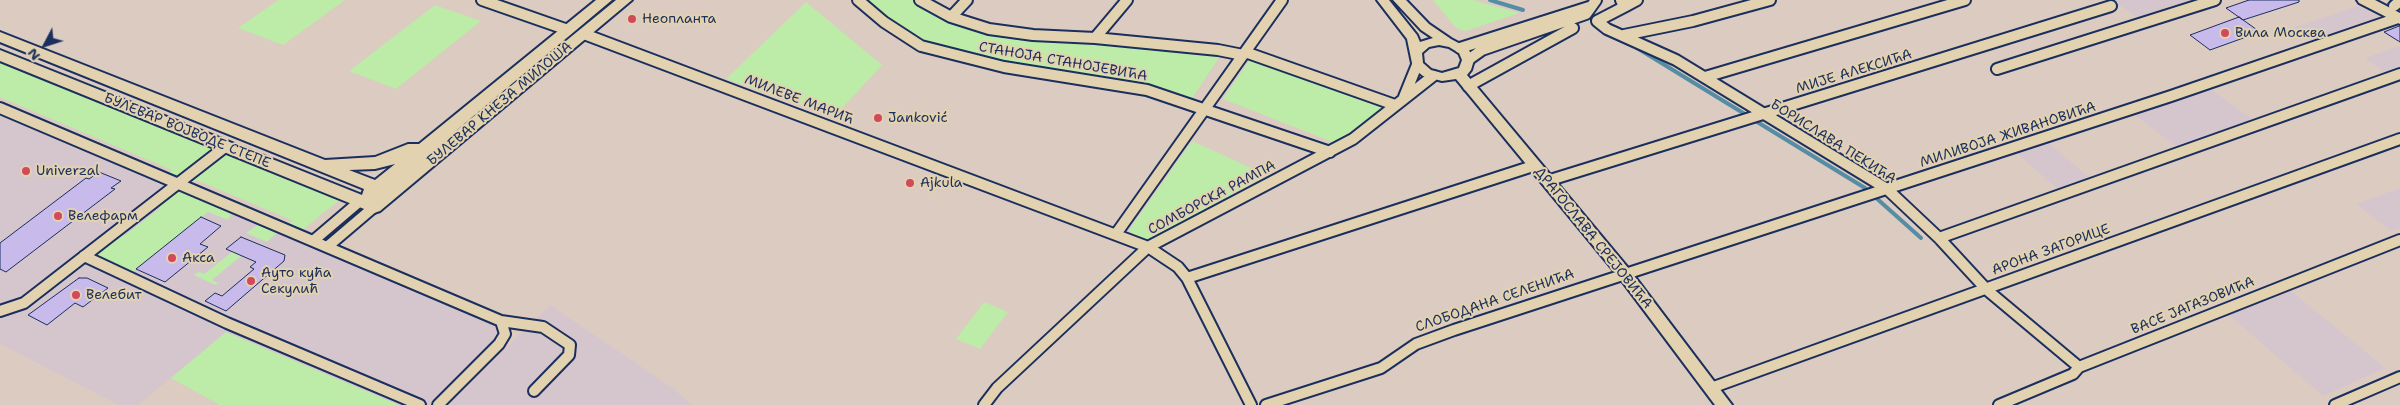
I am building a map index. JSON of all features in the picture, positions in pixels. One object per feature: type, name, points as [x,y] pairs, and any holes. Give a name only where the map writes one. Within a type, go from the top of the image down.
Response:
[{"type":"main road","name":"БУЛЕВАР КНЕЗА МИЛОША","points":[[383,191],[436,137],[605,0]]},
{"type":"main road","name":"БУЛЕВАР КНЕЗА МИЛОША","points":[[367,204],[626,0]]},
{"type":"main road","points":[[2364,0],[2396,9]]},
{"type":"main road","name":"БУЛЕВАР ВОЈВОДЕ СТЕПЕ","points":[[0,37],[383,191]]},
{"type":"main road","name":"БУЛЕВАР ВОЈВОДЕ СТЕПЕ","points":[[0,55],[367,204]]},
{"type":"main road","points":[[319,165],[364,165],[389,160],[436,137]]},
{"type":"street","points":[[482,0],[568,30]]},
{"type":"street","name":"СТАНОЈА СТАНОЈЕВИЋА","points":[[858,0],[884,22],[922,46],[1004,67],[1119,84],[1206,108],[1330,152]]},
{"type":"street","name":"СТАНОЈА СТАНОЈЕВИЋА","points":[[920,0],[951,17],[989,29],[1033,35],[1095,38],[1244,53],[1395,105]]},
{"type":"street","points":[[951,17],[967,0]]},
{"type":"street","points":[[1095,38],[1127,0]]},
{"type":"street","points":[[1116,234],[1282,0]]},
{"type":"street","points":[[1383,0],[1413,38],[1417,65],[1433,76],[1442,77],[1459,74],[1465,70],[1468,60],[1482,50],[1586,14],[1589,7],[1596,0]]},
{"type":"street","points":[[1399,0],[1424,27],[1446,42],[1460,48],[1468,60]]},
{"type":"street","points":[[1623,3],[1637,0]]},
{"type":"street","points":[[1624,35],[1693,22],[1770,0]]},
{"type":"street","points":[[1705,77],[1965,0]]},
{"type":"street","points":[[1996,69],[2215,0]]},
{"type":"street","name":"БОРИСЛАВА ПЕКИЋА","points":[[1623,3],[1598,21],[1607,29],[1624,35],[1705,77],[1754,116],[1887,189],[1939,238],[1987,290],[2079,367]]},
{"type":"street","name":"МИЈЕ АЛЕКСИЋА","points":[[1547,181],[2111,6]]},
{"type":"street","points":[[1460,48],[1589,7]]},
{"type":"street","name":"МИЛИВОЈА ЖИВАНОВИЋА","points":[[1624,273],[1871,195],[2171,96],[2396,9]]},
{"type":"street","points":[[1468,86],[1573,28]]},
{"type":"street","name":"МИЛЕВЕ МАРИЋ","points":[[584,34],[1148,247],[1178,267],[1187,278],[1251,405]]},
{"type":"street","points":[[1416,50],[1426,44],[1446,42]]},
{"type":"street","name":"СОМБОРСКА РАМПА","points":[[1403,98],[1417,65]]},
{"type":"street","name":"ДРАГОСЛАВА СРЕЈОВИЋА","points":[[1459,74],[1533,166],[1624,273],[1724,405]]},
{"type":"street","points":[[1939,238],[2400,74]]},
{"type":"street","name":"СОМБОРСКА РАМПА","points":[[984,405],[997,388],[1148,247],[1330,152],[1366,131],[1403,98],[1433,76]]},
{"type":"street","points":[[0,108],[502,321],[543,327],[570,345],[570,355],[534,391]]},
{"type":"street","name":"АРОНА ЗАГОРИЦЕ","points":[[1712,388],[1987,290],[2400,138]]},
{"type":"street","points":[[0,311],[24,302],[225,147]]},
{"type":"street","points":[[1187,278],[1533,166]]},
{"type":"street","points":[[313,241],[367,204]]},
{"type":"street","points":[[327,247],[367,204]]},
{"type":"street","name":"ВАСЕ ЈАГАЗОВИЋА","points":[[1999,405],[2074,374],[2079,367],[2400,240]]},
{"type":"street","points":[[84,256],[227,323],[420,405]]},
{"type":"street","name":"СЛОБОДАНА СЕЛЕНИЋА","points":[[1266,405],[1381,368],[1416,344],[1624,273]]},
{"type":"street","points":[[438,405],[499,344],[505,334],[502,321]]},
{"type":"street","points":[[2335,405],[2400,378]]},
{"type":"shaded area","points":[[2105,0],[2201,0],[2139,19],[2121,6],[2115,7]]},
{"type":"shaded area","points":[[2358,6],[2383,18],[2312,42],[2292,28]]},
{"type":"shaded area","points":[[2400,46],[2400,72],[2390,76],[2365,58]]},
{"type":"shaded area","points":[[2208,87],[2254,121],[2179,149],[2134,114]]},
{"type":"shaded area","points":[[0,111],[510,328],[432,405],[399,405],[226,332],[138,405],[119,405],[0,344]]},
{"type":"shaded area","points":[[2045,140],[2093,181],[2062,193],[2014,151]]},
{"type":"shaded area","points":[[2400,188],[2400,228],[2391,231],[2356,204]]},
{"type":"shaded area","points":[[2291,291],[2385,368],[2323,396],[2229,315]]},
{"type":"shaded area","points":[[550,305],[674,389],[691,405],[448,405]]},
{"type":"green space","points":[[278,0],[345,0],[283,45],[238,28]]},
{"type":"green space","points":[[864,0],[912,0],[946,18],[1076,41],[1222,53],[1191,100],[1002,64],[927,45],[889,20]]},
{"type":"green space","points":[[1433,0],[1473,0],[1519,13],[1466,31],[1456,28]]},
{"type":"green space","points":[[806,2],[882,65],[835,116],[726,79]]},
{"type":"green space","points":[[435,5],[481,21],[396,89],[349,71]]},
{"type":"green space","points":[[0,58],[217,149],[179,180],[166,175],[172,170],[0,97]]},
{"type":"green space","points":[[1251,58],[1387,105],[1335,143],[1223,99]]},
{"type":"green space","points":[[1192,141],[1267,175],[1148,240],[1133,236],[1129,230]]},
{"type":"green space","points":[[232,152],[343,197],[300,232],[286,226],[292,220],[196,180],[189,186],[184,184],[220,156]]},
{"type":"green space","points":[[177,190],[229,211],[231,215],[228,220],[208,212],[131,273],[94,255],[118,232],[125,235],[160,208],[154,204]]},
{"type":"green space","points":[[260,223],[279,231],[267,242],[246,233]]},
{"type":"green space","points":[[232,252],[241,256],[212,280],[218,283],[215,285],[194,275],[198,272],[204,274]]},
{"type":"green space","points":[[984,302],[1008,312],[980,349],[956,339]]},
{"type":"green space","points":[[226,332],[399,405],[220,405],[171,378]]},
{"type":"building","points":[[2249,0],[2299,0],[2299,2],[2243,20],[2226,8]]},
{"type":"building","name":"Вила Москва","points":[[2239,17],[2260,32],[2210,50],[2190,35]]},
{"type":"building","points":[[2399,26],[2400,42],[2384,32]]},
{"type":"building","name":"Велефарм","points":[[99,172],[121,181],[111,188],[115,189],[6,272],[0,269],[0,243],[86,178],[89,179]]},
{"type":"building","name":"Акса","points":[[201,217],[221,226],[200,244],[208,247],[165,282],[136,269]]},
{"type":"building","name":"Ауто кућа Секулић","points":[[241,237],[285,255],[284,261],[226,311],[205,301],[215,293],[222,296],[254,269],[250,267],[256,262],[226,249]]},
{"type":"building","name":"Велебит","points":[[79,278],[87,278],[108,288],[83,307],[75,303],[47,325],[28,315]]},
{"type":"waterway","points":[[1490,0],[1523,10]]},
{"type":"waterway","points":[[1637,48],[1748,116]]},
{"type":"waterway","points":[[1754,120],[1865,188],[1921,238]]},
{"type":"place","name":"Неопланта","points":[[632,19]]},
{"type":"place","name":"Вила Москва","points":[[2225,33]]},
{"type":"place","name":"Janković","points":[[878,118]]},
{"type":"place","name":"Univerzal","points":[[26,171]]},
{"type":"place","name":"Ajkula","points":[[910,183]]},
{"type":"place","name":"Велефарм","points":[[58,216]]},
{"type":"place","name":"Акса","points":[[172,258]]},
{"type":"place","name":"Ауто кућа Секулић","points":[[251,281]]},
{"type":"place","name":"Велебит","points":[[76,295]]}]
